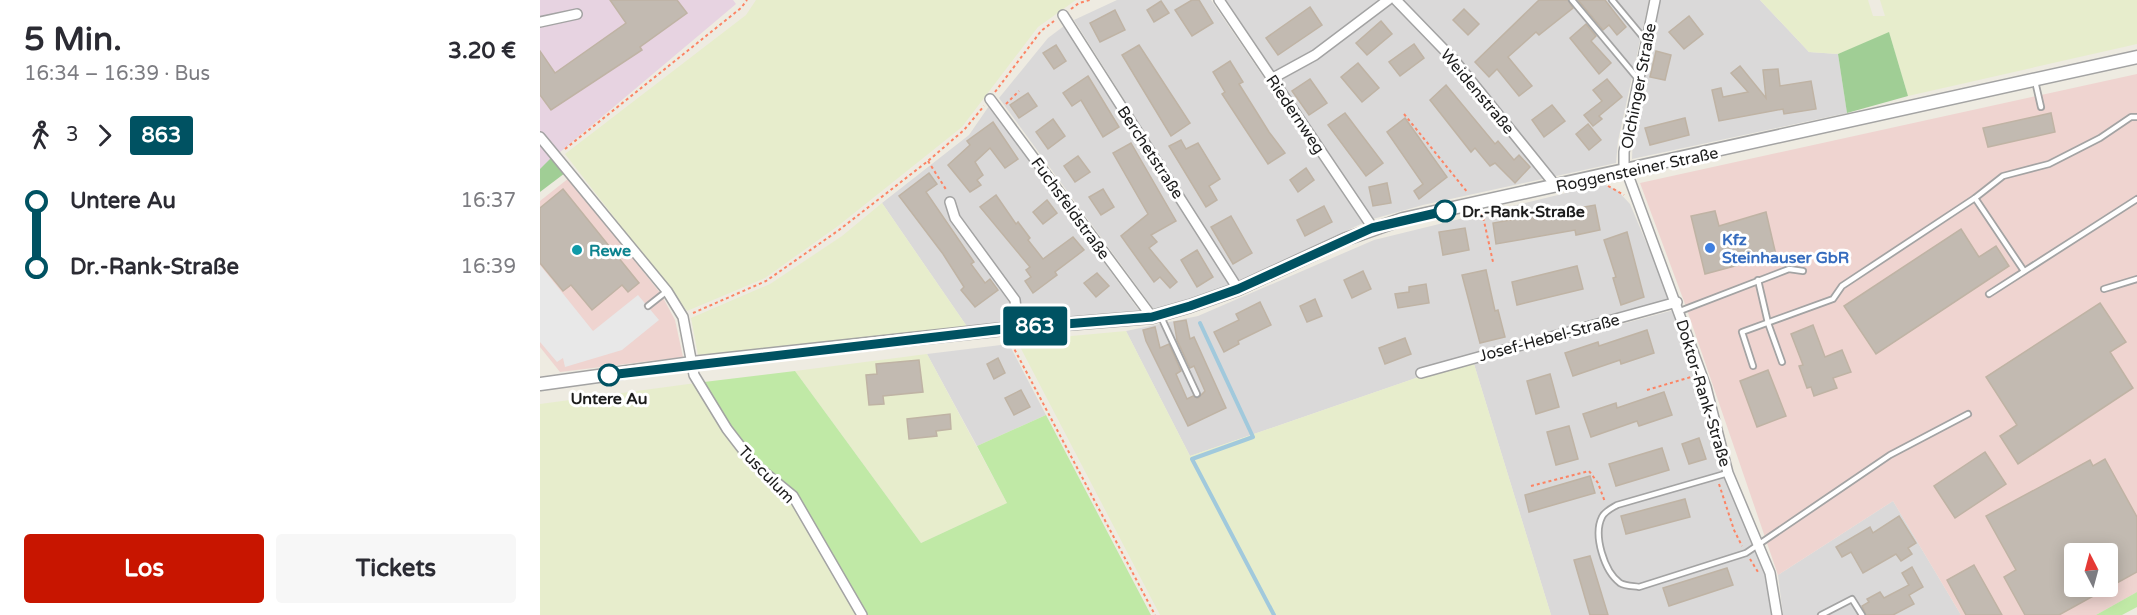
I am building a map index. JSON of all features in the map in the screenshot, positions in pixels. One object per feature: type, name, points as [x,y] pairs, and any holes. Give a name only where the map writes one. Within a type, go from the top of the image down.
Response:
[{"type":"street","name":"Riedernweg","points":[[1219,0],[1372,228]]},
{"type":"street","points":[[1273,78],[1315,55],[1388,0]]},
{"type":"street","name":"Weidenstraße","points":[[1396,0],[1455,61],[1556,186]]},
{"type":"street","name":"Olchinger Straße","points":[[1628,175],[1624,152],[1655,0]]},
{"type":"street","points":[[540,22],[577,14]]},
{"type":"street","name":"Berchetstraße","points":[[1063,15],[1238,289]]},
{"type":"street","name":"Roggensteiner Straße","points":[[540,384],[692,363],[1019,332],[1156,316],[1238,289],[1372,228],[1474,208],[1556,186],[1628,175],[2137,57]]},
{"type":"street","name":"Fuchsfeldstraße","points":[[990,99],[1156,316]]},
{"type":"street","points":[[542,144],[667,291],[683,317],[692,363]]},
{"type":"street","name":"Doktor-Rank-Straße","points":[[1628,175],[1706,387],[1728,473],[1770,573],[1777,615]]},
{"type":"street","points":[[950,202],[956,219],[1015,300],[1019,332]]},
{"type":"street","name":"Josef-Hebel-Straße","points":[[1421,373],[1678,306]]},
{"type":"street","name":"Tusculum","points":[[692,363],[694,375],[727,429],[754,464],[793,496],[862,615]]},
{"type":"lane","points":[[1572,0],[1639,80]]},
{"type":"lane","points":[[1612,0],[1647,42]]},
{"type":"lane","points":[[2034,80],[2041,107]]},
{"type":"lane","points":[[1753,366],[1742,332],[1833,299],[1842,286],[1975,198],[2003,176],[2049,164],[2100,138],[2131,117],[2137,117]]},
{"type":"lane","points":[[1975,198],[2024,271]]},
{"type":"lane","points":[[1989,294],[2137,199]]},
{"type":"lane","points":[[1678,306],[1789,269],[1803,271]]},
{"type":"lane","points":[[2104,289],[2137,279]]},
{"type":"lane","points":[[1758,280],[1768,323],[1782,362]]},
{"type":"lane","points":[[648,306],[667,291]]},
{"type":"lane","points":[[1156,316],[1197,394]]},
{"type":"lane","points":[[1728,473],[1617,505],[1608,510],[1602,517],[1600,533],[1603,556],[1611,573],[1622,584],[1639,587],[1746,553],[1890,455],[1968,414]]},
{"type":"lane","points":[[1821,615],[1851,599],[1862,615]]},
{"type":"path","points":[[555,157],[741,8],[747,0]]},
{"type":"path","points":[[683,317],[766,281],[928,161],[964,130],[1041,30],[1079,3],[1090,0]]},
{"type":"path","points":[[999,111],[1019,91]]},
{"type":"path","points":[[1404,114],[1474,208],[1482,209],[1494,262]]},
{"type":"path","points":[[928,161],[945,185],[950,202]]},
{"type":"path","points":[[1603,184],[1628,175]]},
{"type":"path","points":[[1019,332],[1008,337],[1155,615]]},
{"type":"path","points":[[1647,390],[1694,376]]},
{"type":"path","points":[[1531,486],[1589,471],[1598,483],[1608,510]]},
{"type":"shaded area","points":[[540,0],[733,0],[736,4],[540,169]]},
{"type":"shaded area","points":[[1117,0],[1211,0],[1363,223],[1239,282],[1074,20]]},
{"type":"shaded area","points":[[1226,0],[1649,0],[1618,141],[1616,163],[1423,205],[1373,219]]},
{"type":"shaded area","points":[[1659,0],[1760,0],[1809,52],[1838,54],[1847,113],[1632,159],[1633,133]]},
{"type":"shaded area","points":[[1064,26],[1232,285],[1155,311],[999,98],[1048,38]]},
{"type":"shaded area","points":[[2137,74],[2137,592],[2096,615],[1961,615],[1893,501],[1778,575],[1685,304],[1640,183]]},
{"type":"shaded area","points":[[989,106],[1141,313],[968,328],[882,203],[969,135]]},
{"type":"shaded area","points":[[569,178],[661,294],[675,320],[683,357],[560,372],[540,347],[540,201]]},
{"type":"shaded area","points":[[1603,184],[1617,190],[1630,204],[1670,299],[1421,369],[1416,378],[1190,456],[1126,331],[1198,316],[1374,240]]},
{"type":"shaded area","points":[[540,265],[593,331],[638,295],[659,320],[622,350],[565,367],[563,358],[557,362],[540,342]]},
{"type":"shaded area","points":[[1674,310],[1703,389],[1722,467],[1766,575],[1774,615],[1551,615],[1474,364]]},
{"type":"shaded area","points":[[1009,344],[1046,415],[977,446],[927,354]]},
{"type":"shaded area","points":[[1893,501],[1961,615],[1783,615],[1778,575]]},
{"type":"green space","points":[[756,0],[1076,0],[1038,27],[962,127],[838,226],[765,278],[687,311],[565,154],[746,15]]},
{"type":"green space","points":[[1760,0],[1868,0],[1873,16],[1885,16],[1880,0],[2137,0],[2137,44],[1908,96],[1889,33],[1838,54],[1809,52]]},
{"type":"green space","points":[[1889,32],[1908,96],[1847,113],[1838,54]]},
{"type":"green space","points":[[553,156],[565,173],[540,192],[540,169]]},
{"type":"green space","points":[[882,203],[968,328],[698,355],[691,318],[770,284],[842,236]]},
{"type":"green space","points":[[1126,331],[1190,456],[1416,378],[1474,364],[1551,615],[1160,615],[1017,341]]},
{"type":"green space","points":[[927,354],[1007,503],[921,543],[795,371]]},
{"type":"green space","points":[[795,371],[921,543],[1007,503],[977,446],[1046,415],[1151,615],[867,615],[796,494],[757,461],[730,426],[704,382]]},
{"type":"green space","points":[[696,383],[723,432],[750,467],[789,499],[858,615],[540,615],[540,404]]},
{"type":"green space","points":[[2137,592],[2137,607],[2122,615],[2096,615]]},
{"type":"building","points":[[610,0],[677,0],[687,13],[640,47],[642,50],[551,110],[540,95],[540,51],[555,73],[626,23]]},
{"type":"building","points":[[1192,0],[1199,0],[1213,23],[1192,36],[1175,10]]},
{"type":"building","points":[[1539,0],[1568,0],[1573,8],[1539,35],[1536,32],[1508,57],[1532,86],[1519,96],[1497,69],[1489,77],[1475,62]]},
{"type":"building","points":[[1578,0],[1605,0],[1626,27],[1617,35],[1609,25],[1603,30]]},
{"type":"building","points":[[1161,1],[1169,13],[1154,22],[1147,10]]},
{"type":"building","points":[[1310,7],[1322,25],[1278,55],[1266,38]]},
{"type":"building","points":[[1464,9],[1479,24],[1468,35],[1453,20]]},
{"type":"building","points":[[1115,10],[1125,30],[1100,42],[1090,23]]},
{"type":"building","points":[[1689,16],[1703,34],[1684,49],[1669,32]]},
{"type":"building","points":[[1381,21],[1392,34],[1367,55],[1356,43]]},
{"type":"building","points":[[1586,24],[1596,36],[1591,41],[1611,63],[1599,74],[1570,38]]},
{"type":"building","points":[[1414,44],[1424,58],[1400,76],[1389,62]]},
{"type":"building","points":[[1056,45],[1066,61],[1054,69],[1043,53]]},
{"type":"building","points":[[1139,45],[1190,123],[1171,136],[1122,55]]},
{"type":"building","points":[[1656,51],[1671,55],[1665,80],[1650,77]]},
{"type":"building","points":[[1230,61],[1243,82],[1239,84],[1285,153],[1268,164],[1222,94],[1225,92],[1213,72]]},
{"type":"building","points":[[1358,63],[1379,88],[1362,102],[1341,77]]},
{"type":"building","points":[[1740,66],[1766,98],[1763,70],[1778,69],[1780,86],[1811,81],[1816,109],[1784,114],[1783,109],[1719,121],[1712,90],[1721,88],[1723,97],[1748,92],[1731,73]]},
{"type":"building","points":[[1088,76],[1119,127],[1103,137],[1081,100],[1072,106],[1063,93]]},
{"type":"building","points":[[1310,79],[1327,103],[1309,115],[1292,91]]},
{"type":"building","points":[[1607,79],[1622,97],[1599,116],[1602,119],[1593,126],[1584,115],[1602,101],[1593,90]]},
{"type":"building","points":[[1446,85],[1495,144],[1498,141],[1514,160],[1519,155],[1530,167],[1515,183],[1495,163],[1490,166],[1475,148],[1471,152],[1430,100]]},
{"type":"building","points":[[1028,93],[1037,106],[1019,118],[1010,105]]},
{"type":"building","points":[[1552,105],[1565,121],[1544,137],[1532,120]]},
{"type":"building","points":[[1345,113],[1383,163],[1366,176],[1328,125]]},
{"type":"building","points":[[2051,113],[2055,132],[1988,147],[1983,128]]},
{"type":"building","points":[[1405,118],[1447,177],[1419,199],[1414,191],[1423,184],[1387,132]]},
{"type":"building","points":[[1685,118],[1689,135],[1650,145],[1645,128]]},
{"type":"building","points":[[1053,119],[1065,136],[1048,149],[1036,132]]},
{"type":"building","points":[[993,122],[1018,159],[1005,168],[990,148],[975,162],[983,175],[977,180],[981,185],[970,192],[948,165],[970,145],[967,141]]},
{"type":"building","points":[[1588,124],[1601,140],[1589,150],[1576,134]]},
{"type":"building","points":[[1181,140],[1186,149],[1198,143],[1220,179],[1209,186],[1217,200],[1206,207],[1169,146]]},
{"type":"building","points":[[1131,143],[1176,221],[1151,235],[1157,242],[1149,248],[1177,282],[1170,288],[1160,277],[1154,282],[1121,236],[1148,214],[1113,153]]},
{"type":"building","points":[[1078,156],[1090,172],[1075,182],[1064,166]]},
{"type":"building","points":[[1306,168],[1314,180],[1298,192],[1290,180]]},
{"type":"building","points":[[929,173],[937,184],[926,192],[974,262],[971,264],[985,283],[990,279],[998,290],[975,307],[961,290],[964,287],[943,254],[899,196]]},
{"type":"building","points":[[1387,183],[1391,203],[1373,206],[1369,187]]},
{"type":"building","name":"Rewe","points":[[563,189],[639,283],[628,292],[622,285],[592,310],[571,285],[563,291],[540,263],[540,208]]},
{"type":"building","points":[[1103,189],[1114,207],[1101,215],[1089,197]]},
{"type":"building","points":[[996,195],[1016,224],[1018,222],[1030,238],[1028,240],[1043,259],[1073,237],[1084,250],[1055,272],[1057,275],[1033,293],[1025,281],[1031,277],[1026,270],[1030,267],[980,207]]},
{"type":"building","points":[[1047,200],[1057,213],[1043,224],[1033,212]]},
{"type":"building","points":[[1595,205],[1600,230],[1576,235],[1575,230],[1496,244],[1493,223]]},
{"type":"building","points":[[1324,206],[1332,222],[1305,236],[1297,220]]},
{"type":"building","points":[[1715,211],[1719,226],[1766,212],[1776,255],[1705,274],[1691,216]]},
{"type":"building","points":[[1231,216],[1252,253],[1233,264],[1211,227]]},
{"type":"building","points":[[1465,228],[1469,250],[1443,255],[1439,232]]},
{"type":"building","points":[[1961,229],[1979,257],[1996,246],[2009,266],[1876,354],[1844,306]]},
{"type":"building","points":[[1627,232],[1644,297],[1621,305],[1613,278],[1616,277],[1604,240]]},
{"type":"building","points":[[1197,250],[1213,277],[1197,287],[1181,260]]},
{"type":"building","points":[[1577,266],[1583,289],[1517,305],[1512,282]]},
{"type":"building","points":[[1486,270],[1495,311],[1498,310],[1505,337],[1480,343],[1462,275]]},
{"type":"building","points":[[1363,271],[1371,289],[1352,298],[1344,280]]},
{"type":"building","points":[[1097,273],[1109,286],[1096,297],[1084,283]]},
{"type":"building","points":[[1426,284],[1429,303],[1398,308],[1395,294],[1409,292],[1409,287]]},
{"type":"building","points":[[1315,299],[1322,316],[1307,322],[1300,306]]},
{"type":"building","points":[[1260,302],[1271,325],[1238,341],[1239,344],[1224,352],[1214,332],[1239,320],[1236,314]]},
{"type":"building","points":[[2100,303],[2126,342],[2110,352],[2133,388],[2018,464],[2000,436],[2017,425],[1986,377]]},
{"type":"building","points":[[1186,320],[1190,339],[1194,337],[1226,408],[1188,426],[1146,341],[1143,330],[1155,327],[1160,348],[1169,344],[1181,371],[1176,374],[1187,399],[1193,396],[1198,398],[1205,391],[1194,366],[1190,368],[1177,340],[1174,322]]},
{"type":"building","points":[[1813,325],[1825,357],[1842,350],[1851,372],[1833,378],[1837,388],[1814,396],[1811,387],[1807,388],[1799,366],[1803,365],[1791,334]]},
{"type":"building","points":[[1647,330],[1654,353],[1621,364],[1620,360],[1573,376],[1565,353],[1598,342],[1599,346]]},
{"type":"building","points":[[1405,338],[1411,354],[1385,364],[1379,348]]},
{"type":"building","points":[[998,358],[1005,373],[994,379],[987,364]]},
{"type":"building","points":[[919,360],[923,392],[883,396],[884,404],[869,405],[866,375],[877,374],[876,364]]},
{"type":"building","points":[[1768,370],[1786,416],[1757,427],[1740,381]]},
{"type":"building","points":[[1550,374],[1559,407],[1536,414],[1527,381]]},
{"type":"building","points":[[1021,390],[1030,407],[1014,415],[1005,398]]},
{"type":"building","points":[[1664,392],[1672,415],[1639,426],[1637,421],[1591,437],[1583,414],[1616,403],[1617,408]]},
{"type":"building","points":[[950,414],[951,429],[936,431],[937,436],[909,439],[907,419]]},
{"type":"building","points":[[1569,426],[1578,459],[1556,465],[1547,432]]},
{"type":"building","points":[[1699,438],[1706,459],[1689,464],[1682,444]]},
{"type":"building","points":[[1662,448],[1669,470],[1616,486],[1609,464]]},
{"type":"building","points":[[1985,452],[2006,484],[1955,518],[1934,486]]},
{"type":"building","points":[[2105,459],[2137,517],[2137,572],[2118,582],[2118,543],[2064,543],[2064,597],[2092,597],[2059,615],[2025,615],[2004,577],[2016,570],[1986,516],[2090,460],[2093,466]]},
{"type":"building","points":[[1590,476],[1595,493],[1529,512],[1525,495]]},
{"type":"building","points":[[1685,499],[1690,517],[1626,534],[1621,516]]},
{"type":"building","points":[[1899,516],[1916,543],[1908,548],[1912,554],[1901,561],[1896,554],[1863,573],[1851,552],[1842,557],[1836,547],[1870,527],[1873,533]]},
{"type":"building","points":[[1590,556],[1608,615],[1590,615],[1574,560]]},
{"type":"building","points":[[1974,565],[2002,615],[1966,615],[1947,580]]},
{"type":"building","points":[[1912,567],[1923,587],[1909,595],[1914,604],[1893,615],[1866,615],[1862,606],[1869,602],[1867,599],[1880,592],[1884,598],[1909,585],[1902,573]]},
{"type":"building","points":[[1727,568],[1733,585],[1669,606],[1663,588]]},
{"type":"waterway","points":[[1200,323],[1253,437],[1192,459],[1274,615]]},
{"type":"bus line","name":"863","points":[[609,375],[692,363],[1004,329],[1152,317],[1238,289],[1372,228],[1445,211]]},
{"type":"place","name":"Dr.-Rank-Straße","points":[[1445,211]]},
{"type":"place","name":"Kfz Steinhauser GbR","points":[[1710,248]]},
{"type":"place","name":"Rewe","points":[[577,250]]},
{"type":"place","name":"Untere Au","points":[[609,375]]}]
